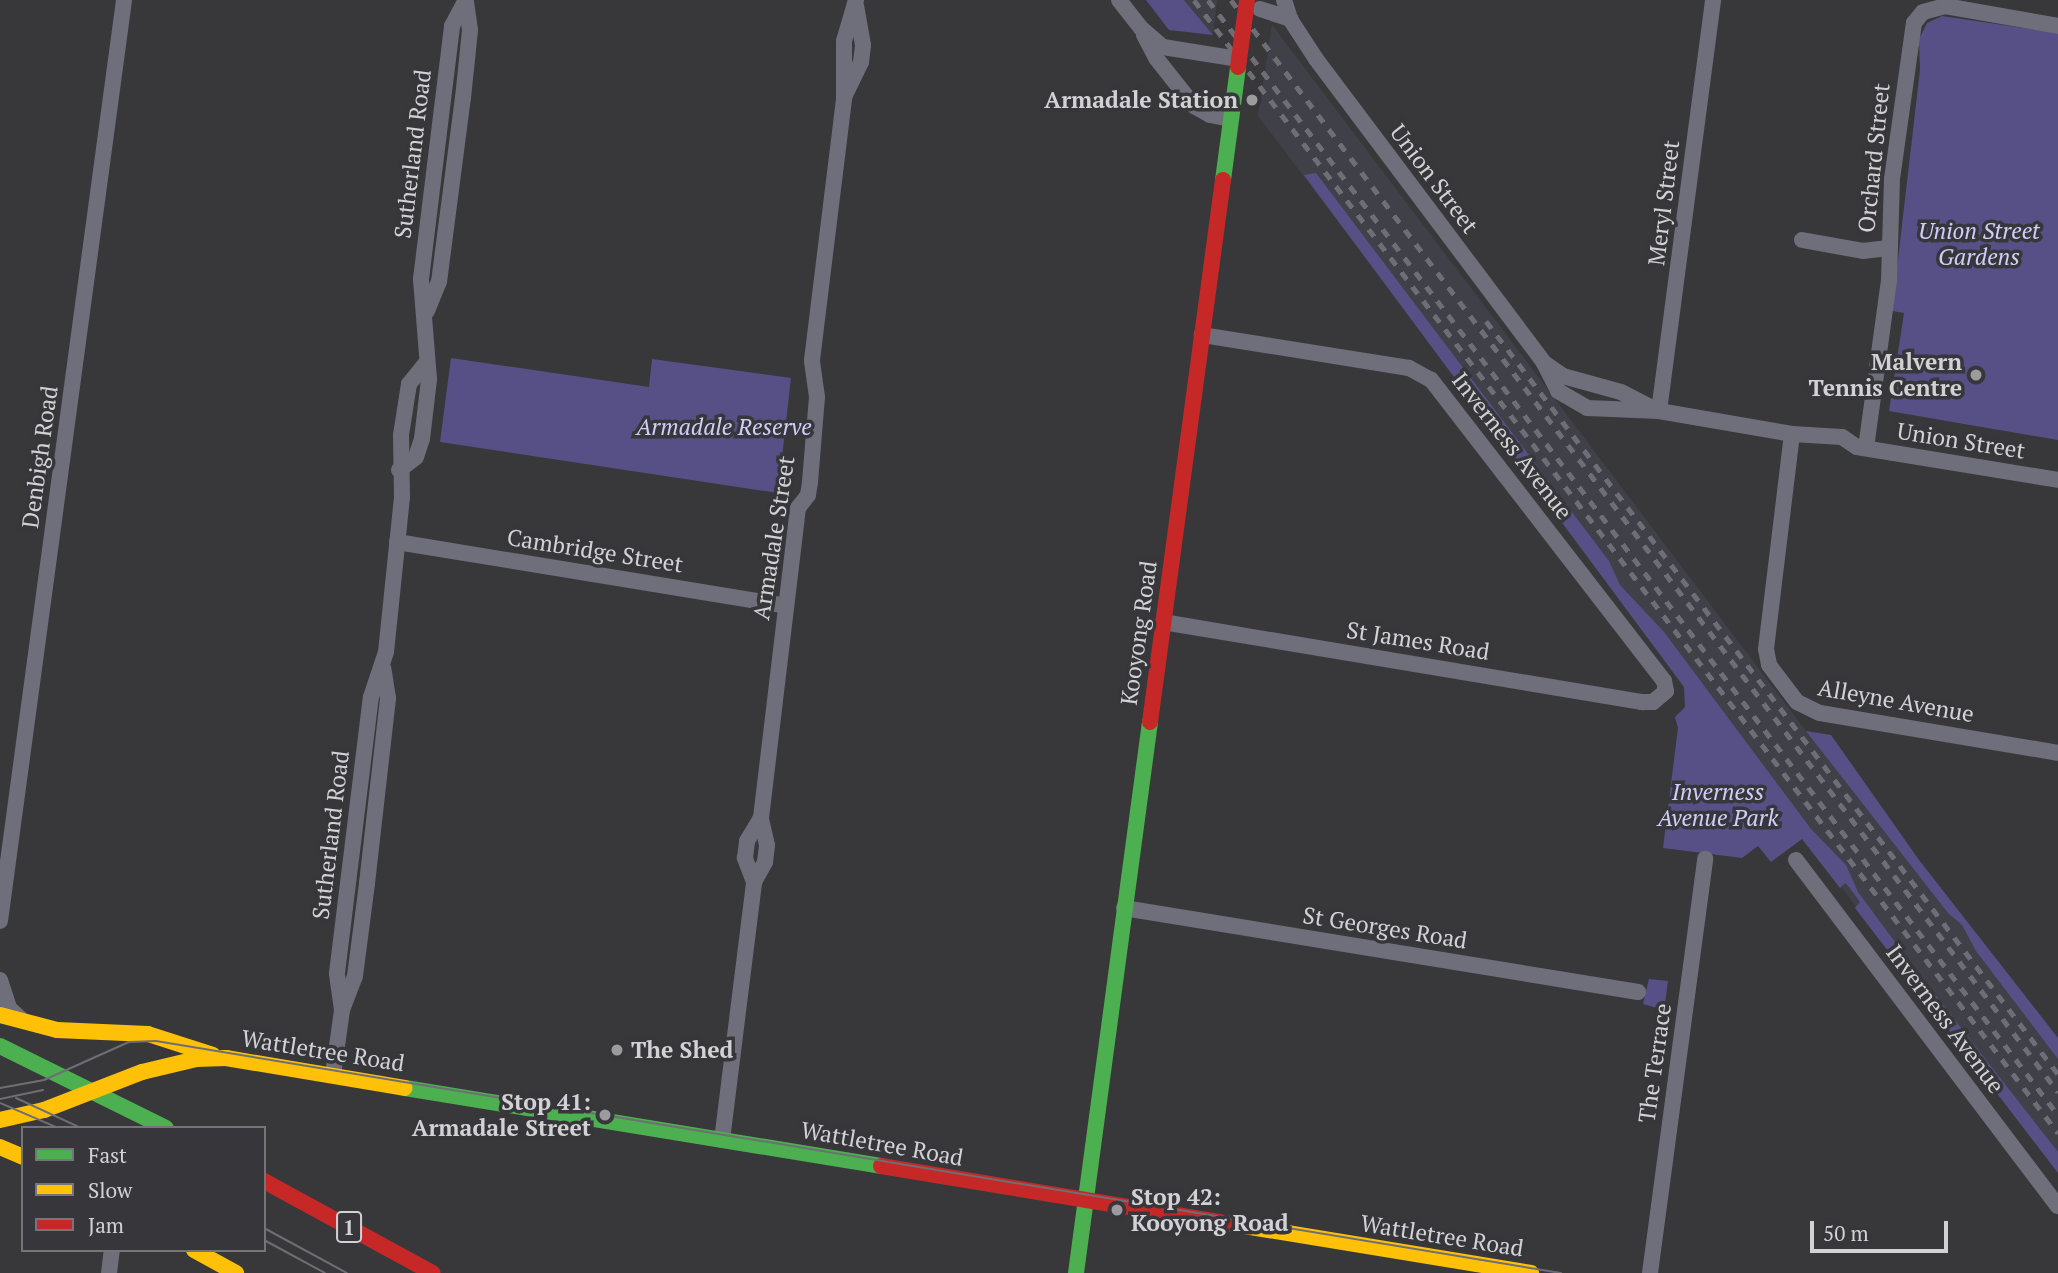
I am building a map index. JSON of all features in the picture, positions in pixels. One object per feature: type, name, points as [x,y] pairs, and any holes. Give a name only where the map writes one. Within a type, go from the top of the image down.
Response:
[{"type":"main road","name":"Kooyong Road","points":[[1076,1273],[1231,119],[1236,61],[1254,4]]},
{"type":"main road","name":"Wattletree Road","points":[[0,1015],[36,1025],[148,1034],[226,1058],[1531,1273]]},
{"type":"main road","points":[[0,1046],[96,1090],[162,1126]]},
{"type":"main road","name":"Wattletree Road","points":[[0,1119],[44,1110],[150,1069],[226,1058]]},
{"type":"main road","points":[[0,1147],[21,1156]]},
{"type":"main road","name":"1","points":[[266,1182],[433,1273]]},
{"type":"main road","points":[[198,1252],[236,1273]]},
{"type":"street","name":"Denbigh Road","points":[[0,921],[124,0]]},
{"type":"street","points":[[1119,0],[1142,29],[1156,58],[1194,106],[1210,115],[1231,119]]},
{"type":"street","name":"Union Street","points":[[1284,0],[1290,19],[1544,363],[1558,391],[1580,405],[1659,411],[1799,435],[1826,446],[1861,448],[2058,480]]},
{"type":"street","name":"Meryl Street","points":[[1659,411],[1713,0]]},
{"type":"street","name":"Sutherland Road","points":[[333,1075],[342,1010],[337,973],[371,697],[383,668],[402,497],[399,470],[413,461],[421,444],[429,383],[425,364],[426,314],[439,282],[463,98],[470,30],[466,1]]},
{"type":"street","name":"Armadale Street","points":[[722,1140],[754,882],[765,862],[767,845],[761,818],[798,508],[808,495],[810,482],[817,397],[813,360],[844,98],[862,53],[856,1]]},
{"type":"street","points":[[1254,4],[1290,19]]},
{"type":"street","name":"Orchard Street","points":[[1861,448],[1889,280],[1892,179],[1914,23],[1923,12],[1945,6],[2058,26]]},
{"type":"street","points":[[1142,29],[1171,50],[1236,61]]},
{"type":"street","points":[[1802,240],[1863,251],[1888,248]]},
{"type":"street","name":"Inverness Avenue","points":[[1202,335],[1409,368],[1431,380],[1664,681],[1663,695]]},
{"type":"street","name":"Union Street","points":[[1544,363],[1563,376],[1621,392],[1659,411]]},
{"type":"street","name":"Alleyne Avenue","points":[[1799,435],[1766,649],[1769,665],[1797,702],[1820,713],[2058,753]]},
{"type":"street","name":"Cambridge Street","points":[[397,542],[786,606]]},
{"type":"street","name":"St James Road","points":[[1163,622],[1642,702],[1663,695]]},
{"type":"street","name":"The Terrace","points":[[1650,1273],[1705,859]]},
{"type":"street","name":"Inverness Avenue","points":[[1796,860],[2058,1206]]},
{"type":"street","name":"St Georges Road","points":[[1124,908],[1638,992]]},
{"type":"street","points":[[0,980],[11,1011],[36,1025]]},
{"type":"street","points":[[109,1273],[112,1252]]},
{"type":"shaded area","points":[[1184,0],[1217,0],[1213,35]]},
{"type":"shaded area","points":[[1272,25],[1806,731],[1831,735],[1919,860],[2058,1038],[2058,1173],[1258,116]]},
{"type":"green space","points":[[1146,0],[1184,0],[1213,35],[1169,30]]},
{"type":"green space","name":"Union Street Gardens","points":[[1942,16],[2058,33],[2058,440],[1889,411],[1904,313],[1892,311],[1920,70],[1919,39],[1927,23]]},
{"type":"green space","name":"Inverness Avenue Park","points":[[1316,173],[1609,561],[1620,585],[1664,632],[1811,829],[1846,865],[1858,892],[2058,1152],[2058,1173],[1855,908],[1860,902],[1849,887],[1845,883],[1840,888],[1802,839],[1771,862],[1758,846],[1742,858],[1663,848],[1678,728],[1675,717],[1685,707],[1684,687],[1304,175]]},
{"type":"green space","name":"Armadale Reserve","points":[[451,358],[649,387],[652,359],[791,378],[778,493],[440,442]]},
{"type":"green space","points":[[1806,731],[1831,735],[1919,860],[2058,1038],[2058,1059],[1976,951],[1962,925],[1948,913]]},
{"type":"green space","points":[[1649,979],[1668,981],[1664,1010],[1643,1004]]},
{"type":"tram line","points":[[0,1088],[44,1080],[129,1042],[156,1041],[1561,1273]]},
{"type":"tram line","points":[[0,1099],[43,1090]]},
{"type":"tram line","points":[[16,1098],[77,1126]]},
{"type":"tram line","points":[[0,1103],[53,1126]]},
{"type":"tram line","points":[[266,1229],[347,1273]]},
{"type":"tram line","points":[[266,1241],[325,1273]]},
{"type":"railway","points":[[1194,0],[2058,1133]]},
{"type":"railway","points":[[1208,0],[2058,1115]]},
{"type":"railway","points":[[1231,0],[2058,1092]]},
{"type":"railway","points":[[1486,321],[2058,1074]]},
{"type":"traffic: fast","points":[[1223,180],[1238,67]]},
{"type":"traffic: fast","points":[[1076,1273],[1150,722]]},
{"type":"traffic: fast","points":[[0,1046],[162,1126]]},
{"type":"traffic: fast","points":[[405,1088],[881,1166]]},
{"type":"traffic: slow","points":[[0,1015],[57,1030],[148,1034],[213,1055]]},
{"type":"traffic: slow","points":[[0,1120],[44,1110],[142,1072],[196,1059],[226,1058],[405,1088]]},
{"type":"traffic: slow","points":[[0,1147],[21,1156]]},
{"type":"traffic: slow","points":[[1232,1224],[1531,1273]]},
{"type":"traffic: slow","points":[[198,1252],[236,1273]]},
{"type":"traffic: jam","points":[[1238,67],[1247,0]]},
{"type":"traffic: jam","points":[[1150,722],[1223,180]]},
{"type":"traffic: jam","points":[[881,1166],[1232,1224]]},
{"type":"traffic: jam","points":[[266,1182],[433,1273]]},
{"type":"place","name":"Armadale Station","points":[[1252,100]]},
{"type":"place","name":"Malvern Tennis Centre","points":[[1976,375]]},
{"type":"place","name":"The Shed","points":[[617,1050]]},
{"type":"place","name":"Stop 41: Armadale Street","points":[[605,1115]]},
{"type":"place","name":"Stop 42: Kooyong Road","points":[[1117,1210]]}]
